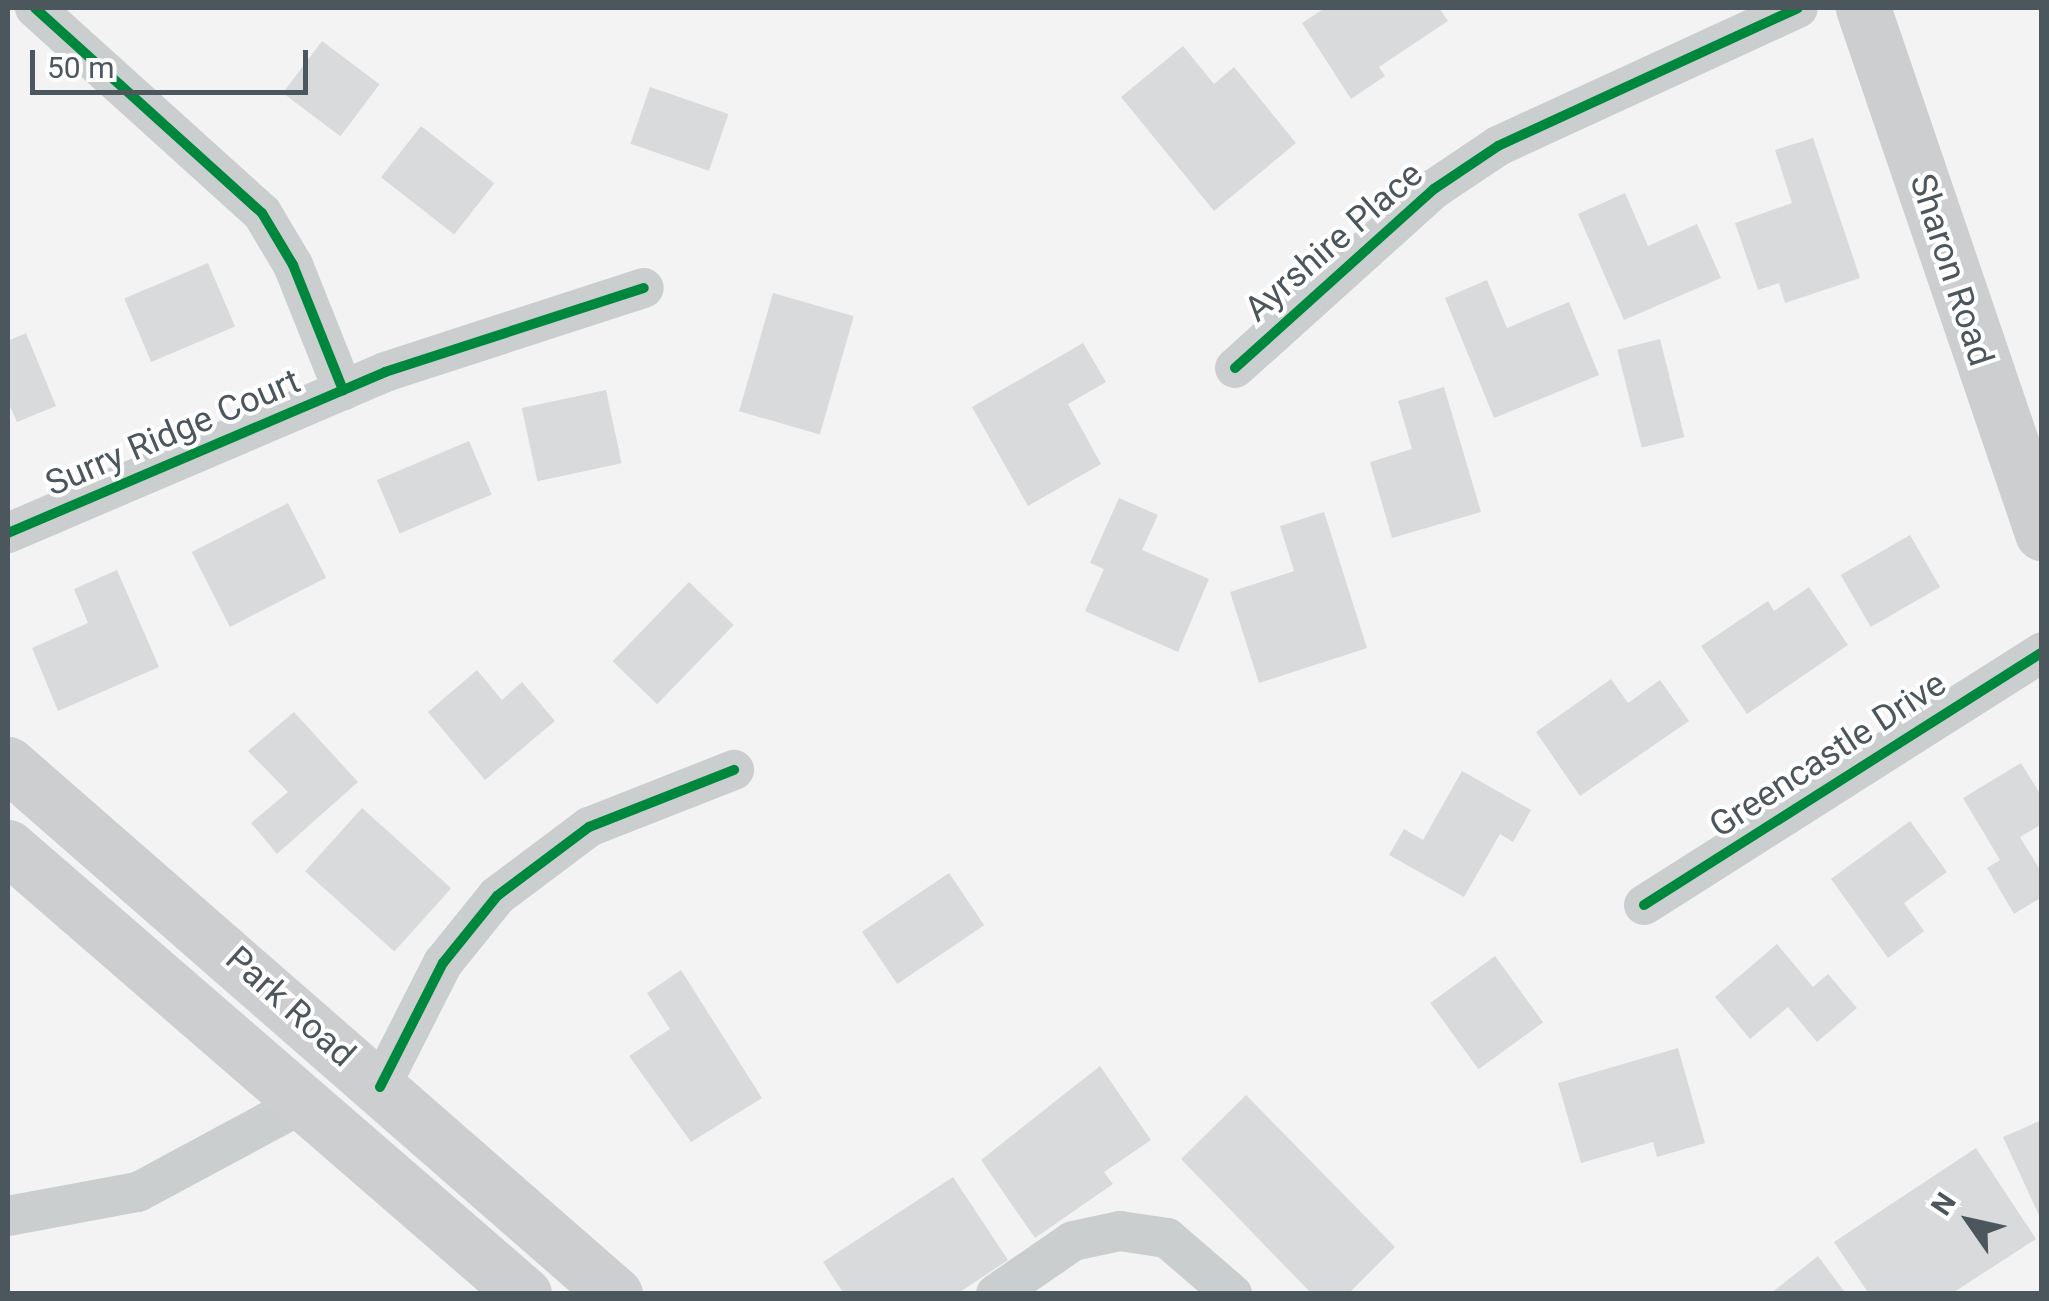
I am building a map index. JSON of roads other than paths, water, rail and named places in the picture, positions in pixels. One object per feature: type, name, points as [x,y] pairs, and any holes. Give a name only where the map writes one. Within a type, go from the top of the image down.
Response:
[{"type":"main road","name":"Sharon Road","points":[[1862,8],[2042,533]]},
{"type":"main road","name":"Park Road","points":[[8,764],[615,1294]]},
{"type":"main road","name":"Park Road","points":[[8,847],[524,1294]]},
{"type":"street","points":[[36,8],[262,213],[293,265],[342,390]]},
{"type":"street","name":"Ayrshire Place","points":[[1235,368],[1434,189],[1498,146],[1798,8]]},
{"type":"street","name":"Surry Ridge Court","points":[[8,533],[342,390],[644,288]]},
{"type":"street","name":"Greencastle Drive","points":[[1644,905],[2042,652]]},
{"type":"street","points":[[380,1087],[443,963],[497,896],[589,827],[734,770]]},
{"type":"street","points":[[8,1216],[138,1192],[303,1103]]},
{"type":"street","points":[[996,1294],[1073,1241],[1120,1231],[1167,1238],[1232,1294]]}]
